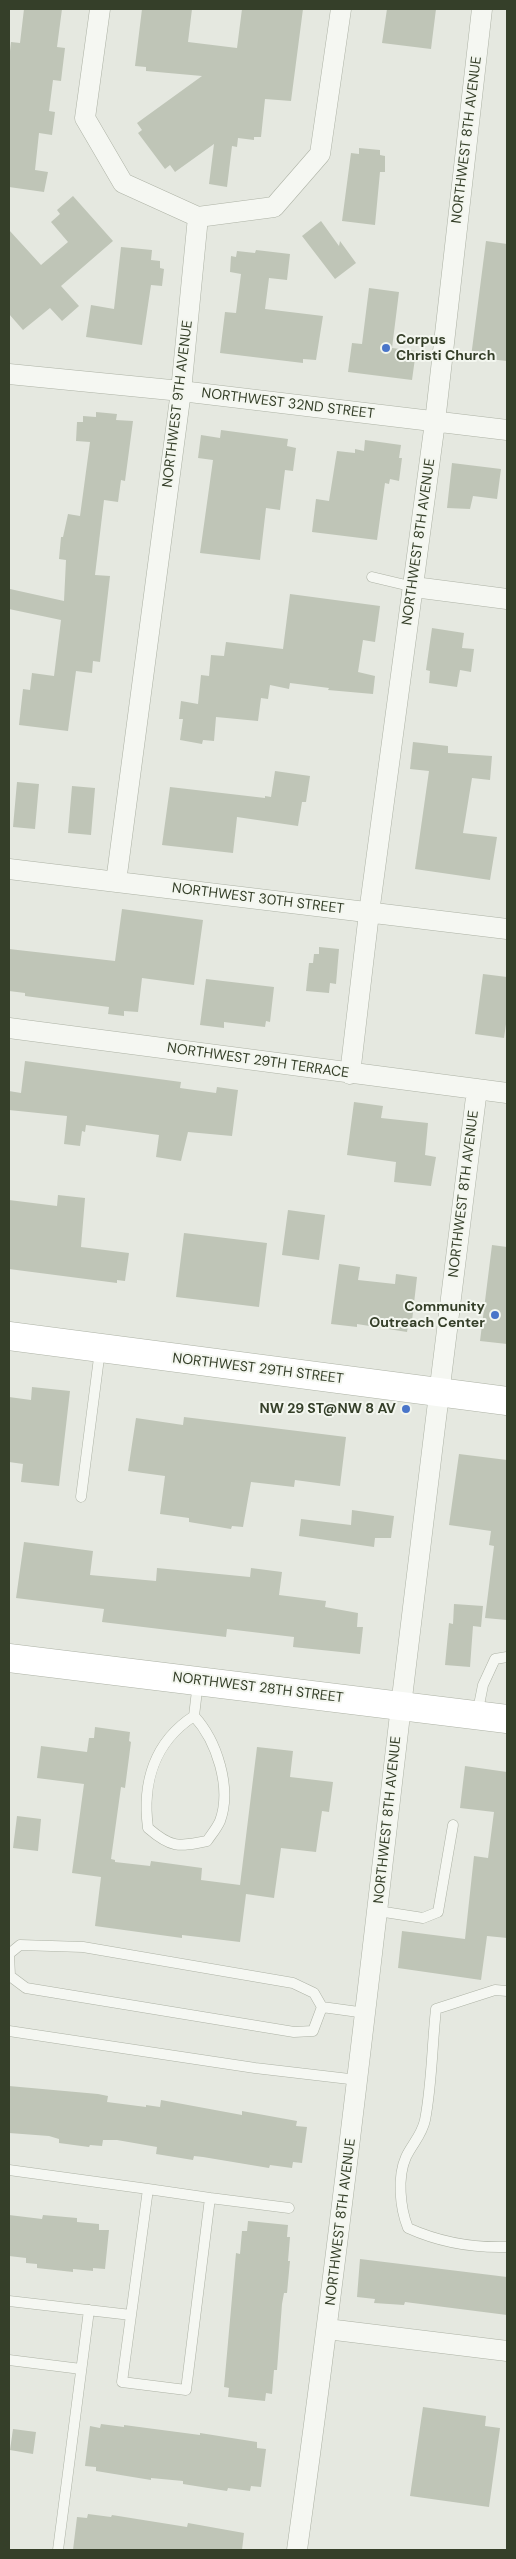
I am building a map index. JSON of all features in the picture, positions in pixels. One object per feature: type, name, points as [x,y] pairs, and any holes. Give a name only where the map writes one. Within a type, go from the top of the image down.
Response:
[{"type":"street","points":[[100,9],[85,118],[123,183],[198,217],[274,207],[320,154],[341,9]]},
{"type":"street","name":"NORTHWEST 8TH AVENUE","points":[[350,1074],[369,912],[435,422],[482,9]]},
{"type":"street","name":"NORTHWEST 9TH AVENUE","points":[[116,882],[181,391],[198,217]]},
{"type":"street","name":"NORTHWEST 32ND STREET","points":[[9,374],[181,391],[507,430]]},
{"type":"street","points":[[414,587],[507,599]]},
{"type":"street","name":"NORTHWEST 30TH STREET","points":[[9,869],[507,929]]},
{"type":"street","name":"NORTHWEST 29TH TERRACE","points":[[9,1028],[507,1093]]},
{"type":"street","name":"NORTHWEST 8TH AVENUE","points":[[297,2550],[328,2329],[401,1705],[477,1089]]},
{"type":"street","name":"NORTHWEST 29TH STREET","points":[[9,1336],[507,1401]]},
{"type":"street","name":"NORTHWEST 28TH STREET","points":[[9,1658],[507,1719]]},
{"type":"street","points":[[328,2329],[507,2351]]},
{"type":"lane","points":[[372,577],[414,587]]},
{"type":"lane","points":[[80,1497],[100,1349]]},
{"type":"lane","points":[[478,1715],[483,1685],[495,1659],[507,1657]]},
{"type":"lane","points":[[194,1716],[206,1729],[217,1756],[224,1796],[220,1822],[207,1841],[181,1847],[164,1843],[148,1828],[144,1804],[150,1773],[161,1749],[180,1726],[194,1716],[198,1681]]},
{"type":"lane","points":[[378,1911],[423,1918],[438,1912],[452,1825]]},
{"type":"lane","points":[[322,2007],[313,2031],[294,2032],[43,1991],[26,1988],[10,1976],[9,1954],[20,1945],[83,1946],[293,1983],[314,1994],[322,2007],[366,2014]]},
{"type":"lane","points":[[507,1991],[495,1990],[436,2008],[425,2121],[418,2141],[406,2158],[401,2189],[401,2211],[408,2228],[432,2239],[488,2248],[507,2247]]},
{"type":"lane","points":[[9,2031],[255,2068],[358,2080]]},
{"type":"lane","points":[[9,2170],[289,2208]]},
{"type":"lane","points":[[148,2189],[122,2382],[186,2390],[210,2198]]},
{"type":"lane","points":[[9,2301],[131,2315]]},
{"type":"lane","points":[[58,2550],[89,2310]]},
{"type":"lane","points":[[9,2360],[81,2369]]},
{"type":"building","points":[[24,9],[62,9],[57,47],[65,48],[61,81],[53,80],[49,111],[55,112],[52,135],[39,133],[35,170],[48,172],[44,192],[9,187],[9,60],[11,42],[20,43]]},
{"type":"building","points":[[142,9],[192,9],[188,42],[237,48],[242,9],[303,9],[291,101],[265,99],[261,137],[254,137],[254,140],[238,138],[237,147],[232,146],[227,187],[209,184],[214,144],[175,172],[170,165],[165,169],[138,133],[142,130],[137,123],[202,76],[146,71],[146,67],[135,66]]},
{"type":"building","points":[[387,9],[436,9],[431,49],[382,43]]},
{"type":"building","points":[[359,148],[380,150],[380,155],[385,156],[385,172],[380,172],[375,225],[342,221],[351,153],[359,154]]},
{"type":"building","points":[[73,196],[113,241],[61,286],[79,306],[62,321],[50,308],[23,330],[9,314],[9,230],[41,265],[68,242],[51,222],[60,214],[57,210]]},
{"type":"building","points":[[321,221],[339,246],[340,241],[356,263],[335,279],[302,236]]},
{"type":"building","points":[[486,241],[507,244],[507,361],[471,357]]},
{"type":"building","points":[[121,247],[152,250],[151,260],[160,261],[160,268],[164,269],[162,286],[151,285],[142,345],[86,337],[91,305],[114,309]]},
{"type":"building","points":[[256,250],[290,254],[287,280],[269,278],[265,309],[323,316],[316,360],[303,359],[303,363],[220,353],[225,312],[236,313],[241,274],[230,272],[231,256],[236,257],[237,251],[255,253]]},
{"type":"building","points":[[369,288],[399,292],[392,348],[416,351],[412,380],[348,372],[352,343],[362,344]]},
{"type":"building","points":[[96,412],[117,414],[116,420],[133,421],[125,481],[121,480],[118,502],[104,500],[95,575],[110,576],[100,662],[93,661],[92,673],[76,671],[68,731],[19,725],[23,689],[30,690],[32,673],[54,676],[61,620],[9,609],[10,589],[64,601],[66,560],[59,559],[61,537],[63,537],[68,514],[80,516],[90,442],[76,441],[77,422],[83,422],[83,416],[96,417]]},
{"type":"building","points":[[221,430],[288,439],[287,446],[296,448],[293,471],[285,470],[280,510],[266,508],[260,560],[200,553],[213,460],[198,458],[201,435],[220,438]]},
{"type":"building","points":[[365,440],[401,445],[399,458],[402,458],[399,481],[390,479],[389,484],[385,483],[377,540],[312,532],[316,499],[329,501],[337,451],[355,453],[355,449],[364,451]]},
{"type":"building","points":[[452,463],[501,469],[497,499],[473,496],[470,509],[447,508]]},
{"type":"building","points":[[290,594],[380,606],[375,642],[363,640],[358,672],[375,676],[373,694],[328,690],[329,688],[290,683],[289,689],[270,685],[268,699],[261,698],[258,721],[216,717],[214,741],[203,740],[202,744],[180,740],[183,719],[179,719],[181,701],[198,704],[201,675],[209,676],[211,655],[224,656],[226,642],[283,649]]},
{"type":"building","points":[[432,628],[464,633],[462,648],[474,649],[471,672],[460,670],[457,687],[429,683],[430,671],[426,670]]},
{"type":"building","points":[[413,742],[448,746],[448,753],[492,756],[490,780],[472,778],[463,833],[497,837],[490,880],[415,869],[429,771],[410,769]]},
{"type":"building","points":[[275,771],[310,776],[306,802],[302,802],[298,826],[237,817],[233,853],[162,845],[170,787],[265,798],[265,796],[271,797]]},
{"type":"building","points":[[17,782],[39,784],[35,829],[13,827]]},
{"type":"building","points":[[72,786],[95,788],[91,835],[68,833]]},
{"type":"building","points":[[122,909],[203,920],[194,985],[142,978],[138,1012],[124,1011],[124,1016],[108,1014],[109,1007],[25,996],[25,993],[9,991],[9,949],[115,961]]},
{"type":"building","points":[[319,947],[339,949],[336,984],[330,983],[329,993],[306,991],[309,963],[313,963],[314,954],[319,954]]},
{"type":"building","points":[[483,974],[507,977],[507,1017],[504,1038],[475,1034]]},
{"type":"building","points":[[206,979],[274,987],[270,1022],[266,1021],[265,1027],[224,1022],[224,1028],[200,1025]]},
{"type":"building","points":[[25,1061],[181,1082],[180,1088],[216,1093],[217,1087],[238,1090],[232,1136],[188,1132],[181,1161],[156,1157],[159,1135],[86,1125],[85,1132],[82,1131],[80,1146],[64,1144],[67,1116],[9,1110],[9,1091],[21,1093]]},
{"type":"building","points":[[354,1102],[383,1106],[381,1118],[428,1123],[425,1155],[436,1157],[431,1186],[394,1182],[396,1162],[347,1155]]},
{"type":"building","points":[[58,1195],[85,1198],[81,1247],[129,1253],[125,1281],[117,1280],[117,1283],[9,1269],[9,1200],[57,1206]]},
{"type":"building","points":[[288,1210],[325,1215],[319,1260],[282,1255]]},
{"type":"building","points":[[184,1233],[267,1243],[259,1307],[176,1297]]},
{"type":"building","name":"Community Outreach Center","points":[[492,1245],[507,1247],[507,1344],[480,1341]]},
{"type":"building","points":[[339,1264],[360,1267],[358,1280],[395,1284],[396,1274],[417,1277],[412,1321],[409,1320],[407,1332],[357,1324],[357,1327],[331,1324]]},
{"type":"building","points":[[32,1387],[70,1391],[59,1486],[21,1482],[23,1464],[9,1462],[9,1397],[31,1400]]},
{"type":"building","points":[[184,1417],[346,1437],[340,1486],[295,1480],[294,1487],[251,1482],[243,1527],[232,1526],[231,1529],[189,1522],[189,1518],[160,1514],[165,1476],[128,1471],[136,1418],[183,1425]]},
{"type":"building","points":[[459,1454],[507,1460],[507,1620],[485,1618],[494,1546],[489,1545],[491,1531],[449,1525]]},
{"type":"building","points":[[352,1510],[394,1516],[391,1538],[375,1538],[374,1547],[299,1536],[301,1519],[351,1525]]},
{"type":"building","points":[[24,1542],[93,1551],[90,1575],[156,1581],[157,1568],[250,1577],[251,1568],[282,1572],[279,1595],[326,1601],[325,1607],[358,1613],[357,1627],[363,1627],[360,1654],[293,1647],[294,1637],[227,1629],[226,1637],[102,1622],[104,1609],[16,1598]]},
{"type":"building","points":[[454,1604],[483,1606],[481,1627],[473,1626],[470,1667],[445,1665],[449,1623],[453,1624]]},
{"type":"building","points":[[95,1727],[130,1732],[129,1741],[131,1742],[125,1788],[121,1787],[111,1859],[115,1860],[115,1862],[150,1866],[151,1861],[202,1868],[201,1880],[240,1885],[257,1747],[293,1751],[290,1777],[333,1782],[329,1812],[322,1811],[316,1852],[281,1848],[274,1898],[246,1894],[240,1942],[182,1935],[182,1938],[95,1926],[101,1877],[72,1873],[84,1784],[37,1778],[41,1746],[87,1752],[89,1738],[94,1738]]},
{"type":"building","points":[[465,1766],[507,1772],[507,1938],[487,1936],[481,1980],[398,1968],[402,1931],[465,1939],[474,1856],[488,1858],[494,1812],[460,1808]]},
{"type":"building","points":[[17,1816],[41,1819],[38,1851],[13,1848]]},
{"type":"building","points":[[9,2086],[98,2094],[108,2096],[107,2102],[146,2107],[146,2105],[160,2107],[161,2100],[242,2115],[242,2111],[297,2121],[296,2126],[307,2127],[302,2163],[293,2162],[292,2168],[270,2165],[269,2168],[203,2157],[194,2156],[193,2160],[156,2154],[157,2147],[117,2140],[103,2140],[102,2146],[90,2145],[89,2147],[59,2143],[59,2139],[49,2136],[9,2133]]},
{"type":"building","points":[[9,2215],[42,2219],[43,2215],[77,2218],[77,2222],[99,2224],[99,2230],[109,2230],[105,2269],[93,2268],[93,2271],[73,2269],[73,2272],[37,2268],[37,2264],[26,2263],[26,2258],[9,2256]]},
{"type":"building","points":[[248,2221],[288,2225],[287,2237],[290,2237],[287,2293],[284,2293],[282,2304],[277,2370],[274,2370],[272,2394],[266,2393],[265,2401],[228,2397],[229,2388],[224,2387],[236,2253],[240,2254],[242,2231],[247,2231]]},
{"type":"building","points":[[360,2259],[507,2277],[507,2315],[405,2302],[404,2305],[374,2303],[375,2299],[357,2297]]},
{"type":"building","points":[[423,2407],[486,2416],[485,2426],[500,2428],[489,2507],[410,2496]]},
{"type":"building","points":[[101,2424],[124,2427],[124,2425],[200,2435],[200,2433],[257,2442],[257,2448],[266,2449],[261,2487],[251,2486],[250,2491],[228,2488],[227,2491],[183,2484],[183,2481],[151,2478],[151,2480],[96,2471],[96,2467],[85,2466],[90,2426],[100,2428]]},
{"type":"building","points":[[13,2429],[36,2432],[33,2454],[10,2450]]},
{"type":"building","points":[[88,2514],[111,2517],[112,2515],[187,2527],[188,2523],[244,2533],[242,2550],[73,2550],[77,2517],[87,2518]]},
{"type":"place","name":"Corpus Christi Church","points":[[386,348]]},
{"type":"place","name":"Community Outreach Center","points":[[495,1315]]},
{"type":"place","name":"NW 29 ST@NW 8 AV","points":[[406,1409]]}]
